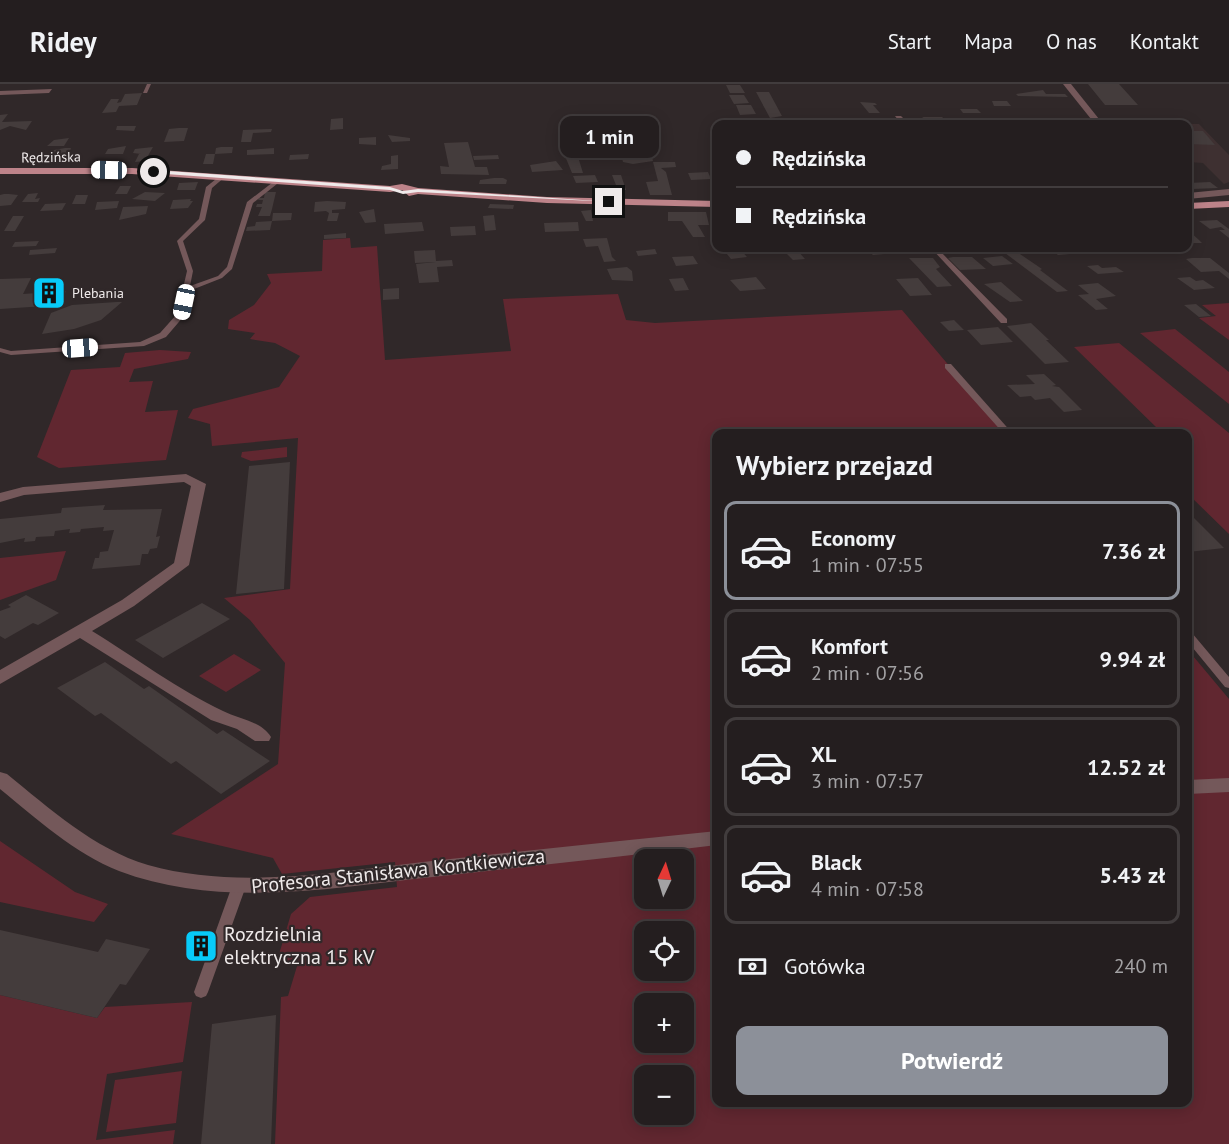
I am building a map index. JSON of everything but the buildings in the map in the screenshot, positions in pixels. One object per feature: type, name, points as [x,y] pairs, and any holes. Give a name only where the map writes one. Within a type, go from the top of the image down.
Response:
[{"type":"main road","name":"Rędzińska","points":[[0,171],[120,171],[223,176],[390,189],[403,192],[418,191],[547,200],[712,204]]},
{"type":"main road","points":[[1192,206],[1229,204]]},
{"type":"main road","points":[[1192,212],[1229,209]]},
{"type":"street","points":[[1067,84],[1096,120]]},
{"type":"street","points":[[0,93],[48,90]]},
{"type":"street","points":[[1192,196],[1229,192]]},
{"type":"street","points":[[0,498],[23,491],[186,478],[199,484],[181,565],[128,603],[0,678]]},
{"type":"street","points":[[80,631],[217,716],[243,725],[262,737]]},
{"type":"street","name":"Profesora Stanisława Kontkiewicza","points":[[0,779],[43,813],[105,856],[174,878],[238,886],[343,879],[712,839]]},
{"type":"street","points":[[1192,787],[1229,785]]},
{"type":"lane","points":[[145,92],[149,84]]},
{"type":"lane","points":[[0,350],[11,353],[141,344],[163,335],[181,314],[190,271],[180,242],[202,220],[209,187],[223,176]]},
{"type":"lane","points":[[186,290],[220,277],[230,268],[249,202],[279,180]]},
{"type":"lane","points":[[938,252],[1004,321]]},
{"type":"lane","points":[[948,366],[1005,429]]},
{"type":"lane","points":[[1192,640],[1229,684]]},
{"type":"lane","points":[[201,992],[238,886]]},
{"type":"shaded area","points":[[1192,124],[1199,124],[1229,155],[1229,182],[1224,184],[1203,163],[1192,162]]},
{"type":"shaded area","points":[[350,238],[351,248],[377,246],[385,360],[511,351],[503,299],[618,294],[626,320],[655,323],[902,310],[1003,429],[712,429],[712,1107],[1192,1107],[1192,655],[1229,699],[1229,1144],[275,1144],[281,997],[288,996],[298,963],[277,961],[291,914],[310,897],[397,887],[395,862],[282,874],[273,858],[171,834],[278,764],[285,663],[250,620],[224,598],[290,589],[298,438],[212,446],[210,424],[188,418],[193,409],[279,387],[300,356],[275,343],[250,339],[255,333],[228,329],[229,320],[254,305],[271,283],[267,274],[322,271],[323,240]]},
{"type":"shaded area","points":[[1229,303],[1229,340],[1199,318],[1216,316],[1202,305]]},
{"type":"shaded area","points":[[1175,329],[1229,372],[1229,404],[1140,333]]},
{"type":"shaded area","points":[[1119,343],[1229,433],[1229,534],[1192,498],[1192,429],[1151,429],[1157,428],[1074,347]]},
{"type":"shaded area","points":[[160,350],[191,352],[188,359],[134,369],[129,382],[153,381],[145,412],[178,410],[166,460],[59,468],[37,457],[71,370],[120,367],[125,353]]},
{"type":"shaded area","points":[[287,447],[287,457],[251,461],[241,457],[242,452]]},
{"type":"shaded area","points":[[66,551],[56,580],[0,600],[0,558]]},
{"type":"shaded area","points":[[234,654],[261,670],[226,692],[199,676]]},
{"type":"shaded area","points":[[0,841],[75,892],[108,904],[94,922],[0,902]]},
{"type":"shaded area","points":[[0,995],[97,1018],[105,1007],[192,1002],[183,1062],[107,1074],[96,1140],[175,1130],[173,1144],[0,1144]]},
{"type":"shaded area","points":[[182,1071],[176,1123],[106,1132],[115,1080]]},
{"type":"place","name":"Plebania","points":[[49,293]]},
{"type":"place","name":"Rozdzielnia elektryczna 15 kV","points":[[201,946]]},
{"type":"route","points":[[154,172],[390,189],[408,193],[418,191],[609,202]]}]
